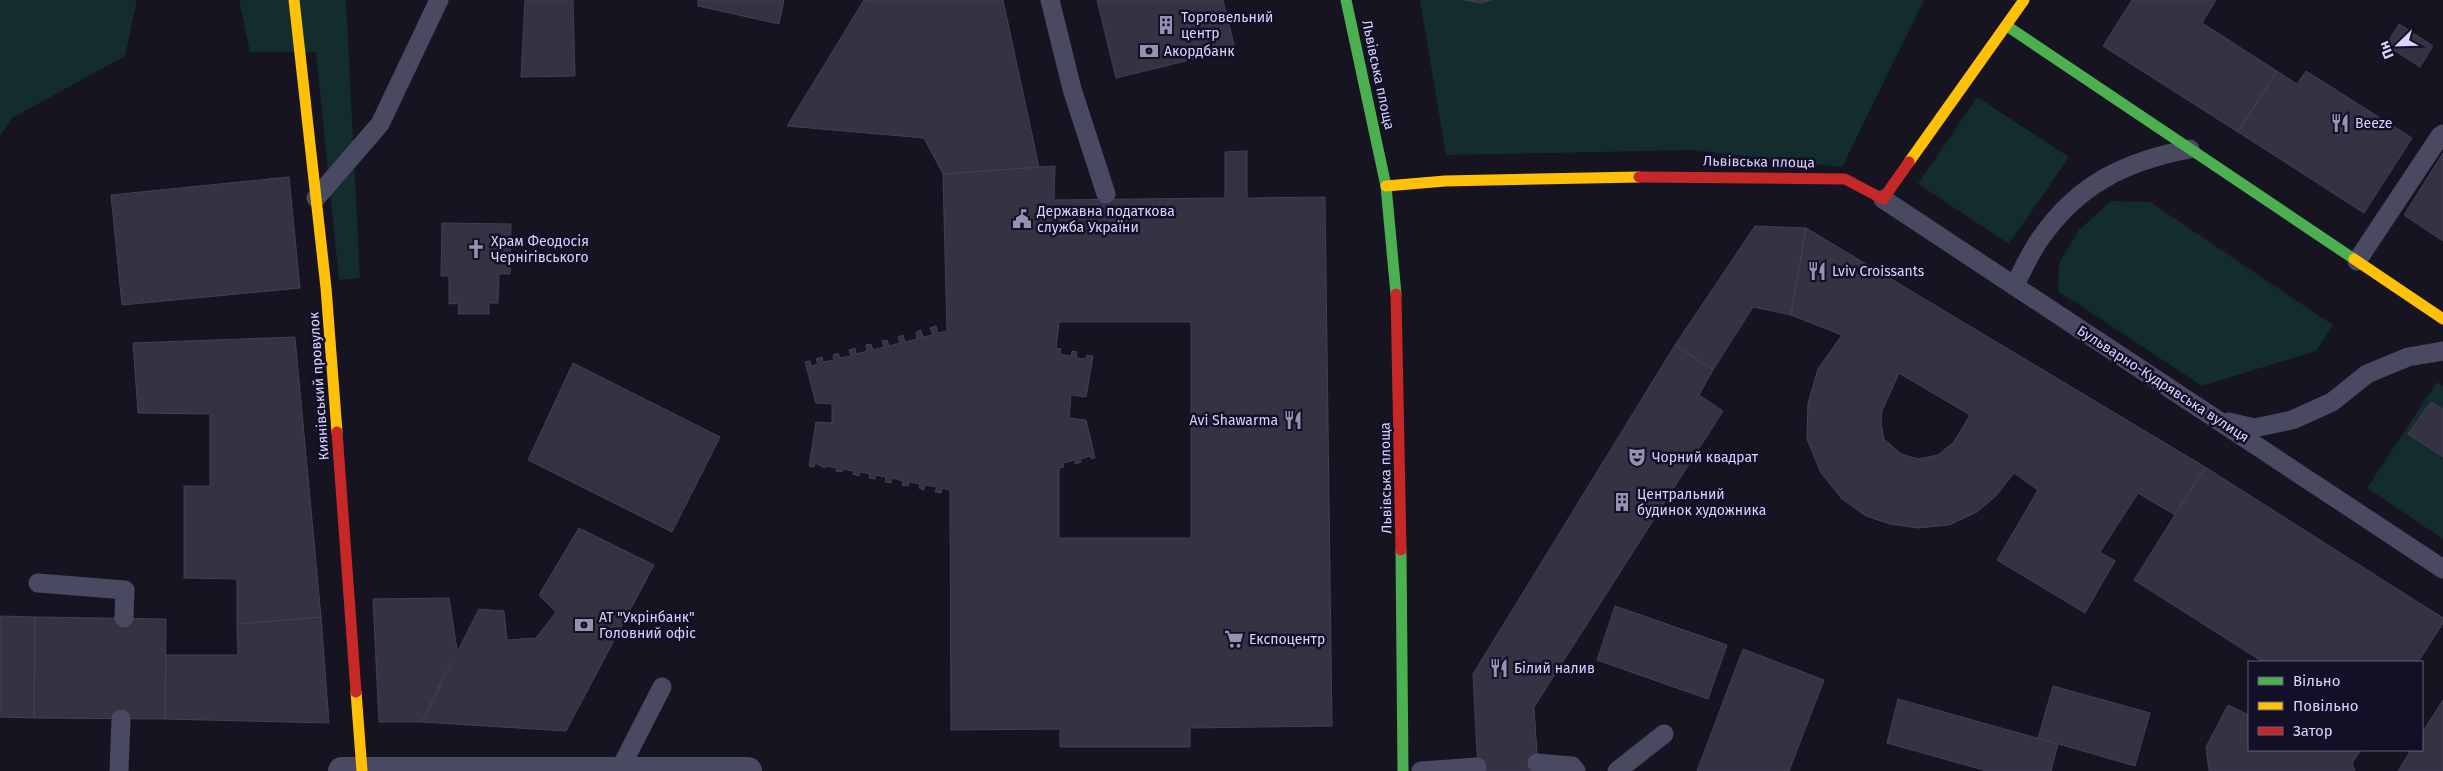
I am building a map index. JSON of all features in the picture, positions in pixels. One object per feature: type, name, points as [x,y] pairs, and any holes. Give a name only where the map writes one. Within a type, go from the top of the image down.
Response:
[{"type":"main road","name":"Киянівський провулок","points":[[294,0],[327,298],[362,771]]},
{"type":"main road","name":"Львівська площа","points":[[1346,0],[1386,186],[1398,313],[1403,771]]},
{"type":"main road","points":[[1883,199],[2024,0]]},
{"type":"main road","points":[[2007,26],[2443,319]]},
{"type":"main road","name":"Львівська площа","points":[[1386,186],[1445,181],[1694,176],[1845,179],[1883,199]]},
{"type":"street","points":[[342,771],[748,771]]},
{"type":"lane","points":[[316,198],[380,124],[439,0]]},
{"type":"lane","points":[[1050,0],[1072,89],[1106,194]]},
{"type":"lane","points":[[2357,261],[2376,230],[2443,134]]},
{"type":"lane","points":[[2014,286],[2040,239],[2076,197],[2118,169],[2157,155],[2190,149]]},
{"type":"lane","name":"Бульварно-Кудрявська вулиця","points":[[1883,199],[2443,569]]},
{"type":"lane","points":[[2216,419],[2254,428],[2292,420],[2332,402],[2367,374],[2408,357],[2443,351]]},
{"type":"lane","points":[[38,583],[125,590],[124,618]]},
{"type":"lane","points":[[619,771],[662,688]]},
{"type":"lane","points":[[119,771],[121,719]]},
{"type":"lane","points":[[1617,771],[1664,734]]},
{"type":"lane","points":[[1537,763],[1572,766],[1576,771]]},
{"type":"lane","points":[[1421,771],[1478,767]]},
{"type":"green space","points":[[0,0],[137,0],[125,56],[12,118],[0,136]]},
{"type":"green space","points":[[239,0],[346,0],[360,278],[339,280],[316,52],[250,52]]},
{"type":"green space","points":[[1420,0],[1924,0],[1842,167],[1693,150],[1446,155]]},
{"type":"green space","points":[[1977,97],[2069,157],[2009,244],[1918,184]]},
{"type":"green space","points":[[2111,201],[2150,202],[2333,325],[2316,351],[2202,386],[2058,291],[2059,263],[2079,230]]},
{"type":"green space","points":[[2437,382],[2443,386],[2443,539],[2367,488]]},
{"type":"building","points":[[525,0],[573,0],[575,76],[521,77]]},
{"type":"building","points":[[698,0],[784,0],[779,24],[698,6]]},
{"type":"building","points":[[864,0],[1003,0],[1039,167],[943,174],[924,138],[787,126]]},
{"type":"building","name":"Торговельний центр","points":[[1097,0],[1223,0],[1235,49],[1116,78]]},
{"type":"building","points":[[1464,0],[1491,0],[1481,3]]},
{"type":"building","points":[[2132,0],[2216,0],[2202,23],[2277,71],[2238,132],[2103,46]]},
{"type":"building","points":[[2399,24],[2433,46],[2420,67],[2386,45]]},
{"type":"building","points":[[2277,71],[2297,84],[2306,71],[2412,138],[2364,213],[2238,132]]},
{"type":"building","points":[[1247,151],[1247,198],[1325,197],[1332,726],[1190,728],[1190,747],[1060,747],[1060,729],[951,730],[950,490],[942,488],[941,493],[935,492],[937,487],[925,485],[924,490],[919,488],[920,484],[909,482],[908,486],[902,485],[903,481],[892,478],[891,483],[885,482],[886,477],[875,475],[875,479],[869,478],[870,474],[859,472],[859,476],[853,474],[854,471],[843,469],[842,472],[836,471],[837,468],[826,466],[825,468],[815,463],[814,467],[809,466],[816,422],[832,423],[832,404],[816,403],[805,362],[810,361],[811,366],[818,364],[816,359],[822,357],[823,362],[834,360],[833,355],[838,353],[840,358],[851,356],[849,350],[855,348],[856,354],[867,351],[866,345],[871,344],[873,350],[884,347],[882,341],[887,340],[889,346],[900,343],[898,337],[903,335],[905,342],[917,339],[916,332],[921,330],[923,337],[933,335],[930,328],[936,326],[938,333],[947,331],[943,174],[1055,166],[1054,200],[1225,198],[1225,152]],"holes":[[[1059,322],[1191,322],[1191,538],[1059,538],[1059,468],[1064,467],[1063,463],[1075,460],[1075,464],[1081,462],[1080,459],[1091,456],[1091,459],[1095,458],[1086,420],[1069,418],[1071,395],[1086,397],[1093,356],[1087,355],[1086,359],[1076,358],[1077,352],[1072,351],[1071,356],[1060,354],[1061,349],[1056,348]]]},
{"type":"building","points":[[2443,153],[2443,241],[2404,215]]},
{"type":"building","points":[[289,177],[300,288],[122,305],[111,195]]},
{"type":"building","name":"Храм Феодосія Чернігівського","points":[[442,223],[511,224],[510,274],[499,274],[498,303],[489,303],[489,314],[458,314],[459,303],[449,304],[449,276],[441,276]]},
{"type":"building","points":[[1755,226],[1806,228],[1791,315],[1753,307],[1713,370],[1675,345]]},
{"type":"building","points":[[1806,228],[2205,467],[2175,515],[2138,493],[2100,552],[2115,561],[2085,613],[1997,560],[2038,490],[2014,473],[1996,496],[1977,512],[1949,525],[1918,528],[1890,524],[1866,516],[1842,499],[1821,473],[1807,439],[1808,403],[1818,369],[1842,335],[1791,315]],"holes":[[[1899,373],[1970,415],[1954,442],[1938,455],[1918,459],[1901,454],[1884,439],[1881,424],[1882,411]]]},
{"type":"building","points":[[295,337],[321,617],[237,624],[237,579],[184,578],[184,486],[210,486],[210,414],[138,413],[133,343]]},
{"type":"building","name":"Центральний будинок художника","points":[[1675,345],[1713,370],[1699,395],[1723,411],[1534,707],[1538,771],[1478,771],[1473,674]]},
{"type":"building","points":[[573,363],[720,437],[672,532],[528,460]]},
{"type":"building","points":[[2431,402],[2443,409],[2443,457],[2408,434]]},
{"type":"building","points":[[2205,467],[2443,618],[2443,623],[2419,661],[2261,661],[2134,580]]},
{"type":"building","name":"АТ \"Укрінбанк\" Головний офіс","points":[[579,528],[654,565],[566,731],[422,722],[479,609],[504,611],[507,640],[536,638],[556,612],[539,595]]},
{"type":"building","points":[[449,598],[457,649],[422,722],[379,722],[373,599]]},
{"type":"building","points":[[1615,606],[1727,645],[1708,699],[1597,660]]},
{"type":"building","points":[[0,616],[35,617],[34,718],[0,717]]},
{"type":"building","points":[[35,617],[166,619],[165,719],[34,718]]},
{"type":"building","points":[[321,617],[329,723],[165,719],[166,655],[238,655],[237,624]]},
{"type":"building","points":[[1743,649],[1824,680],[1789,771],[1697,771]]},
{"type":"building","points":[[2053,686],[2150,713],[2135,766],[2038,738]]},
{"type":"building","points":[[1898,699],[2058,744],[2051,771],[1987,771],[1887,743]]},
{"type":"building","points":[[2443,700],[2443,771],[2398,771],[2410,751],[2423,751],[2423,731]]},
{"type":"building","points":[[2228,705],[2248,715],[2248,751],[2360,751],[2352,763],[2355,771],[2209,771],[2206,747]]},
{"type":"traffic: fast","points":[[1346,0],[1386,186],[1396,294]]},
{"type":"traffic: fast","points":[[2007,26],[2354,259]]},
{"type":"traffic: fast","points":[[1401,550],[1403,771]]},
{"type":"traffic: slow","points":[[294,0],[326,288],[337,432]]},
{"type":"traffic: slow","points":[[1909,162],[2024,0]]},
{"type":"traffic: slow","points":[[1386,186],[1445,181],[1639,177]]},
{"type":"traffic: slow","points":[[2354,259],[2443,319]]},
{"type":"traffic: slow","points":[[356,692],[362,771]]},
{"type":"traffic: jam","points":[[1639,177],[1845,179],[1883,199],[1909,162]]},
{"type":"traffic: jam","points":[[1396,294],[1401,550]]},
{"type":"traffic: jam","points":[[337,432],[356,692]]},
{"type":"place","name":"Торговельний центр","points":[[1166,25]]},
{"type":"place","name":"Акордбанк","points":[[1149,51]]},
{"type":"place","name":"Beeze","points":[[2340,123]]},
{"type":"place","name":"Державна податкова служба України","points":[[1022,219]]},
{"type":"place","name":"Храм Феодосія Чернігівського","points":[[476,249]]},
{"type":"place","name":"Lviv Croissants","points":[[1817,271]]},
{"type":"place","name":"Avi Shawarma","points":[[1293,420]]},
{"type":"place","name":"Чорний квадрат","points":[[1637,457]]},
{"type":"place","name":"Центральний будинок художника","points":[[1622,502]]},
{"type":"place","name":"АТ \"Укрінбанк\" Головний офіс","points":[[584,625]]},
{"type":"place","name":"Експоцентр","points":[[1234,639]]},
{"type":"place","name":"Білий налив","points":[[1499,668]]}]
